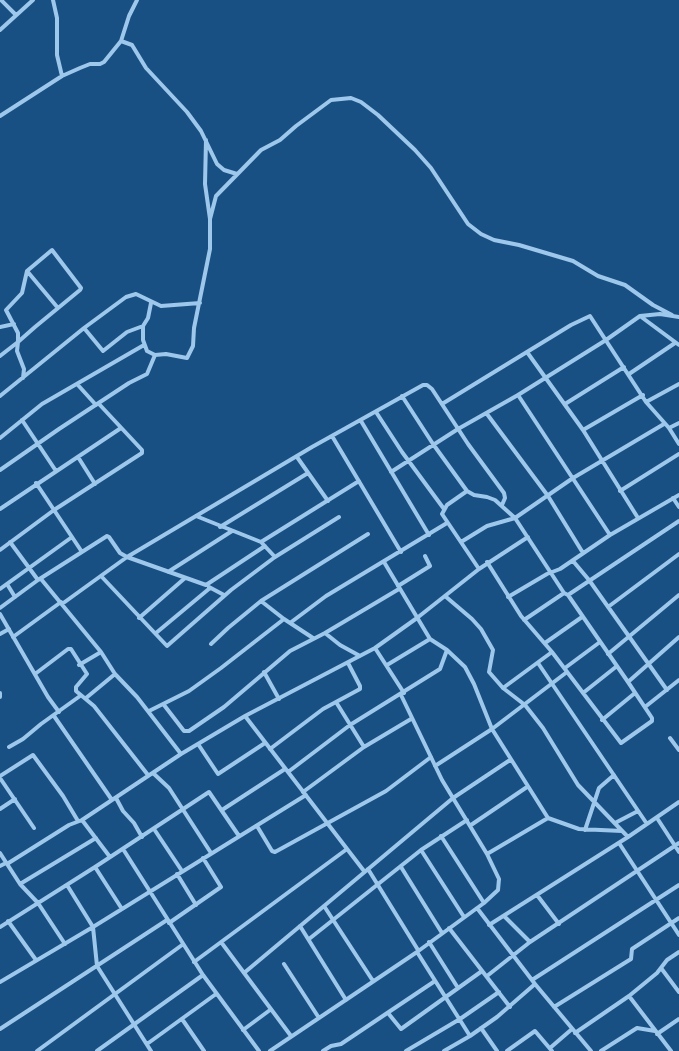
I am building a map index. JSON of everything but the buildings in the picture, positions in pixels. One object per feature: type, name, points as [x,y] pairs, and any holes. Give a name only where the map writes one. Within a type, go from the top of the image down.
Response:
[{"type":"street","points":[[1,0],[16,15]]},
{"type":"street","points":[[0,30],[33,0]]},
{"type":"street","points":[[53,0],[57,18],[57,55],[62,76]]},
{"type":"street","points":[[0,116],[62,76],[90,64],[100,64],[108,58],[121,41],[129,16],[137,0]]},
{"type":"street","points":[[121,41],[132,46],[146,68],[187,112],[201,131],[217,164],[224,170],[237,174]]},
{"type":"street","points":[[210,219],[216,196],[261,150],[280,140],[316,110],[331,100],[351,98],[361,102],[378,115],[415,150],[431,168],[468,224],[481,234],[494,240],[519,245],[573,261],[598,276],[625,285],[647,301],[672,315]]},
{"type":"street","points":[[151,303],[148,318],[143,326],[144,345],[147,351],[155,355],[166,354],[186,358],[189,357],[193,346],[194,328],[210,249],[210,219],[205,184],[206,140]]},
{"type":"street","points":[[0,356],[18,342],[81,288],[53,251],[50,250],[27,271],[22,293],[6,310],[18,333],[18,342],[17,354],[24,369],[23,378]]},
{"type":"street","points":[[27,271],[58,308]]},
{"type":"street","points":[[1,395],[119,301],[134,294],[151,303],[161,306],[200,303]]},
{"type":"street","points":[[391,472],[458,428],[487,414],[546,378],[606,340],[640,316],[660,314],[679,317]]},
{"type":"street","points":[[442,404],[587,316],[592,317],[643,395],[646,402],[669,428],[679,444]]},
{"type":"street","points":[[629,374],[677,344],[640,316]]},
{"type":"street","points":[[0,327],[14,324]]},
{"type":"street","points":[[84,328],[103,351],[127,332],[143,326]]},
{"type":"street","points":[[0,438],[42,404],[144,345]]},
{"type":"street","points":[[527,352],[583,430],[638,518]]},
{"type":"street","points":[[0,470],[38,443],[147,374],[155,355]]},
{"type":"street","points":[[565,404],[624,366]]},
{"type":"street","points":[[0,550],[54,510],[142,453],[142,450],[77,384]]},
{"type":"street","points":[[646,402],[679,384]]},
{"type":"street","points":[[13,637],[62,604],[126,557],[417,387],[427,385],[442,404],[504,493],[505,498],[502,505]]},
{"type":"street","points":[[518,395],[610,535]]},
{"type":"street","points":[[583,430],[643,395]]},
{"type":"street","points":[[402,396],[433,444],[467,491],[474,495],[491,498],[502,505],[515,518],[551,574],[645,707],[652,718],[652,721],[622,744],[602,720],[545,643],[524,620],[508,597],[488,562]]},
{"type":"street","points":[[376,412],[408,461],[444,509]]},
{"type":"street","points":[[487,414],[548,496],[583,553]]},
{"type":"street","points":[[22,420],[56,471]]},
{"type":"street","points":[[360,420],[429,535]]},
{"type":"street","points":[[669,428],[679,423]]},
{"type":"street","points":[[460,542],[487,526],[515,518],[573,478],[664,424]]},
{"type":"street","points":[[0,509],[36,483],[121,428]]},
{"type":"street","points":[[332,436],[401,552]]},
{"type":"street","points":[[620,491],[679,454]]},
{"type":"street","points":[[78,457],[95,484]]},
{"type":"street","points":[[297,457],[328,500]]},
{"type":"street","points":[[220,527],[308,473]]},
{"type":"street","points":[[156,633],[208,586],[263,544],[359,481]]},
{"type":"street","points":[[36,483],[82,552]]},
{"type":"street","points":[[467,491],[444,509],[442,514],[479,569]]},
{"type":"street","points":[[508,597],[547,574],[551,574],[574,561],[583,553],[610,535],[679,495]]},
{"type":"street","points":[[673,498],[679,507]]},
{"type":"street","points":[[196,516],[263,544],[275,557]]},
{"type":"street","points":[[101,576],[139,618],[146,622],[166,645],[169,645],[224,595],[275,557],[339,517]]},
{"type":"street","points":[[524,620],[589,580],[679,521]]},
{"type":"street","points":[[290,623],[326,596],[429,535],[447,522]]},
{"type":"street","points":[[168,572],[232,531]]},
{"type":"street","points":[[211,644],[261,601],[368,534]]},
{"type":"street","points":[[0,608],[40,579],[108,536],[120,553],[126,557],[208,586],[224,595]]},
{"type":"street","points":[[0,589],[72,537]]},
{"type":"street","points":[[0,866],[80,820],[181,754],[245,716],[375,648],[417,618],[488,562],[528,537]]},
{"type":"street","points":[[10,542],[29,568],[62,604],[101,652],[115,674],[149,711],[181,754]]},
{"type":"street","points":[[608,607],[679,554]]},
{"type":"street","points":[[164,705],[186,731],[224,707],[290,651],[325,633],[398,588],[430,566],[425,556]]},
{"type":"street","points":[[574,561],[667,690]]},
{"type":"street","points":[[384,562],[398,588],[430,639],[447,650],[464,667],[474,684],[492,729],[510,760],[548,818],[585,830],[622,831]]},
{"type":"street","points":[[139,618],[185,578]]},
{"type":"street","points":[[7,584],[15,597]]},
{"type":"street","points":[[608,654],[679,595]]},
{"type":"street","points":[[445,596],[481,629],[493,650],[489,672],[503,688],[525,705],[543,728],[578,786],[628,837]]},
{"type":"street","points":[[261,601],[284,619],[313,638]]},
{"type":"street","points":[[0,614],[59,712]]},
{"type":"street","points":[[545,643],[582,617]]},
{"type":"street","points":[[149,711],[164,705],[189,691],[284,619]]},
{"type":"street","points":[[0,634],[9,629]]},
{"type":"street","points":[[325,633],[340,645],[360,656]]},
{"type":"street","points":[[628,682],[679,637]]},
{"type":"street","points":[[387,666],[430,639]]},
{"type":"street","points":[[435,766],[492,729],[525,705],[600,642]]},
{"type":"street","points":[[35,674],[69,648],[79,665],[87,674],[76,687],[76,691],[80,696],[86,698],[148,775]]},
{"type":"street","points":[[270,1051],[417,951],[484,903],[496,894],[499,884],[499,879],[487,854],[453,798],[411,719],[403,694],[375,648]]},
{"type":"street","points":[[222,810],[287,770],[350,725],[403,694],[440,669],[447,650]]},
{"type":"street","points":[[79,665],[101,652]]},
{"type":"street","points":[[503,688],[552,652]]},
{"type":"street","points":[[270,749],[312,718],[361,688],[348,663]]},
{"type":"street","points":[[538,663],[647,824]]},
{"type":"street","points":[[583,693],[617,666]]},
{"type":"street","points":[[264,672],[279,699]]},
{"type":"street","points":[[86,698],[115,674]]},
{"type":"street","points":[[645,707],[679,680]]},
{"type":"street","points":[[602,720],[635,693]]},
{"type":"street","points":[[9,747],[23,739],[80,696]]},
{"type":"street","points":[[336,702],[364,747]]},
{"type":"street","points":[[54,716],[114,799],[134,823],[142,837]]},
{"type":"street","points":[[245,716],[326,823],[378,885],[435,981],[470,1036]]},
{"type":"street","points":[[0,982],[65,944],[257,826],[304,794],[364,747],[411,719]]},
{"type":"street","points":[[670,738],[679,750]]},
{"type":"street","points":[[198,744],[218,774],[265,743]]},
{"type":"street","points":[[34,828],[0,777],[33,755],[80,820],[110,857]]},
{"type":"street","points":[[257,826],[274,853],[386,791],[431,757]]},
{"type":"street","points":[[244,973],[453,798],[510,760]]},
{"type":"street","points":[[153,773],[169,788],[211,853]]},
{"type":"street","points":[[585,830],[595,803],[598,788],[614,775]]},
{"type":"street","points":[[470,825],[527,787]]},
{"type":"street","points":[[4,924],[142,837],[209,792],[239,836]]},
{"type":"street","points":[[0,809],[15,799]]},
{"type":"street","points":[[489,925],[619,843],[679,802]]},
{"type":"street","points":[[615,823],[638,811]]},
{"type":"street","points":[[487,854],[548,818]]},
{"type":"street","points":[[656,818],[677,845],[679,852]]},
{"type":"street","points":[[309,939],[421,850],[467,820]]},
{"type":"street","points":[[154,829],[182,871]]},
{"type":"street","points":[[441,836],[484,903]]},
{"type":"street","points":[[20,884],[96,838]]},
{"type":"street","points":[[619,843],[679,935]]},
{"type":"street","points":[[487,976],[512,954],[677,845]]},
{"type":"street","points":[[123,849],[182,945],[216,994],[259,1051]]},
{"type":"street","points":[[194,962],[347,849]]},
{"type":"street","points":[[421,850],[464,917]]},
{"type":"street","points":[[0,853],[20,884],[38,903],[65,944]]},
{"type":"street","points":[[0,1029],[168,921],[196,905],[221,887],[203,858]]},
{"type":"street","points":[[95,867],[122,909]]},
{"type":"street","points":[[401,867],[442,933]]},
{"type":"street","points":[[177,874],[196,905]]},
{"type":"street","points":[[67,885],[93,927],[97,966],[151,1051]]},
{"type":"street","points":[[444,1051],[470,1036],[510,1006],[534,982],[655,899],[679,885]]},
{"type":"street","points":[[537,895],[559,924]]},
{"type":"street","points":[[324,906],[334,919],[373,981]]},
{"type":"street","points":[[477,908],[589,1050]]},
{"type":"street","points":[[504,916],[530,942]]},
{"type":"street","points":[[554,1007],[631,959],[632,949],[679,918]]},
{"type":"street","points":[[0,920],[36,960]]},
{"type":"street","points":[[300,926],[346,1000]]},
{"type":"street","points":[[449,928],[510,1006]]},
{"type":"street","points":[[221,942],[270,1010],[291,1036]]},
{"type":"street","points":[[429,942],[458,988]]},
{"type":"street","points":[[37,1051],[182,945]]},
{"type":"street","points":[[507,1051],[535,1031],[551,1050],[574,1031],[629,996],[661,968],[667,960],[679,952]]},
{"type":"street","points":[[284,964],[319,1018]]},
{"type":"street","points":[[661,968],[679,992]]},
{"type":"street","points":[[388,1013],[401,1029],[482,971]]},
{"type":"street","points":[[97,1051],[203,975]]},
{"type":"street","points":[[323,1051],[331,1046],[341,1044],[435,981]]},
{"type":"street","points":[[406,1051],[460,1019],[499,992]]},
{"type":"street","points":[[147,1044],[216,994]]},
{"type":"street","points":[[629,996],[671,1051]]},
{"type":"street","points":[[243,1030],[270,1010]]},
{"type":"street","points":[[601,1051],[638,1028],[656,1033],[679,1019]]},
{"type":"street","points":[[182,1020],[204,1051]]},
{"type":"street","points":[[481,1028],[497,1051]]}]
